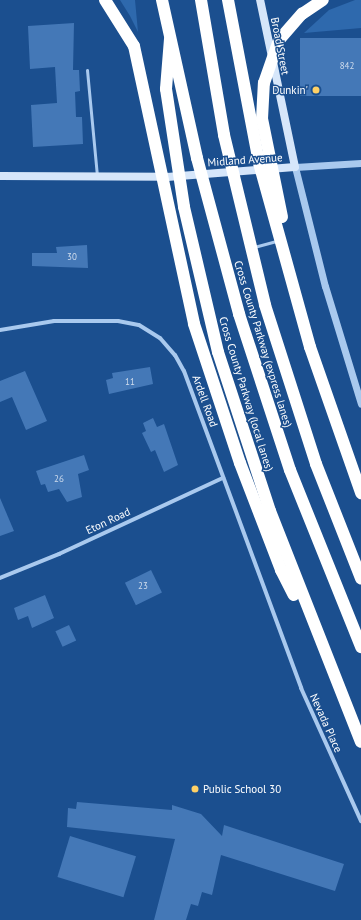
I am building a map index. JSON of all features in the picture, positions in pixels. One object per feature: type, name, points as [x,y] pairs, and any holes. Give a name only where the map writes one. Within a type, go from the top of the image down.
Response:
[{"type":"highway","points":[[105,0],[134,46],[155,146],[166,208],[194,324],[240,463],[281,570],[319,642]]},
{"type":"highway","name":"Cross County Parkway (express lanes)","points":[[162,0],[193,142],[239,314],[285,457],[361,647]]},
{"type":"highway","name":"Cross County Parkway (express lanes)","points":[[201,0],[239,203],[250,248],[298,411],[361,578]]},
{"type":"highway","points":[[228,0],[258,156],[286,237],[287,268]]},
{"type":"highway","points":[[323,0],[290,26],[273,52],[262,95],[264,136],[280,241],[287,268],[328,402],[361,494]]},
{"type":"highway","name":"Cross County Parkway (local lanes)","points":[[170,39],[166,89],[184,207],[233,405],[319,642],[361,742]]},
{"type":"main road","name":"Broad Street","points":[[260,0],[295,167]]},
{"type":"main road","name":"Midland Avenue","points":[[0,176],[97,178],[167,177],[295,167]]},
{"type":"street","points":[[295,167],[361,164]]},
{"type":"street","name":"Midland Avenue","points":[[295,167],[326,292],[361,404]]},
{"type":"street","name":"Ardell Road","points":[[0,330],[54,321],[118,321],[138,325],[160,338],[184,371],[279,630]]},
{"type":"street","name":"Eton Road","points":[[0,578],[59,554],[223,478]]},
{"type":"street","name":"Nevada Place","points":[[279,630],[361,821]]},
{"type":"lane","points":[[87,70],[97,178]]},
{"type":"lane","points":[[250,248],[280,241]]},
{"type":"shaded area","points":[[120,0],[135,0],[138,32],[130,16]]},
{"type":"shaded area","points":[[355,0],[361,0],[361,28],[304,33],[329,10]]},
{"type":"building","points":[[74,23],[73,70],[79,70],[80,91],[75,92],[76,117],[82,117],[83,144],[33,147],[31,105],[57,103],[55,67],[30,69],[28,26]]},
{"type":"building","points":[[300,38],[361,38],[361,96],[300,96]]},
{"type":"building","points":[[87,245],[88,268],[32,266],[32,253],[57,253],[56,247]]},
{"type":"building","points":[[150,367],[153,384],[109,394],[106,380],[113,378],[112,373]]},
{"type":"building","points":[[25,371],[47,421],[26,430],[12,397],[0,402],[0,381]]},
{"type":"building","points":[[153,418],[157,427],[164,424],[178,465],[164,472],[155,450],[151,452],[142,433],[146,431],[143,423]]},
{"type":"building","points":[[84,455],[89,470],[78,474],[82,497],[67,502],[59,489],[48,492],[45,484],[41,485],[36,471]]},
{"type":"building","points":[[0,498],[14,531],[0,536]]},
{"type":"building","points":[[151,570],[162,592],[136,605],[125,583]]},
{"type":"building","points":[[45,595],[54,618],[32,628],[28,616],[18,620],[14,608]]},
{"type":"building","points":[[69,625],[76,640],[63,647],[55,631]]},
{"type":"building","points":[[77,802],[172,810],[172,805],[201,814],[222,836],[224,825],[344,864],[335,891],[221,855],[212,895],[202,892],[198,906],[191,904],[186,920],[154,920],[175,839],[67,827],[68,808],[76,809]]},
{"type":"building","points":[[70,836],[136,856],[123,897],[57,877]]},
{"type":"place","name":"Dunkin'","points":[[316,90]]},
{"type":"place","name":"Public School 30","points":[[195,789]]}]
